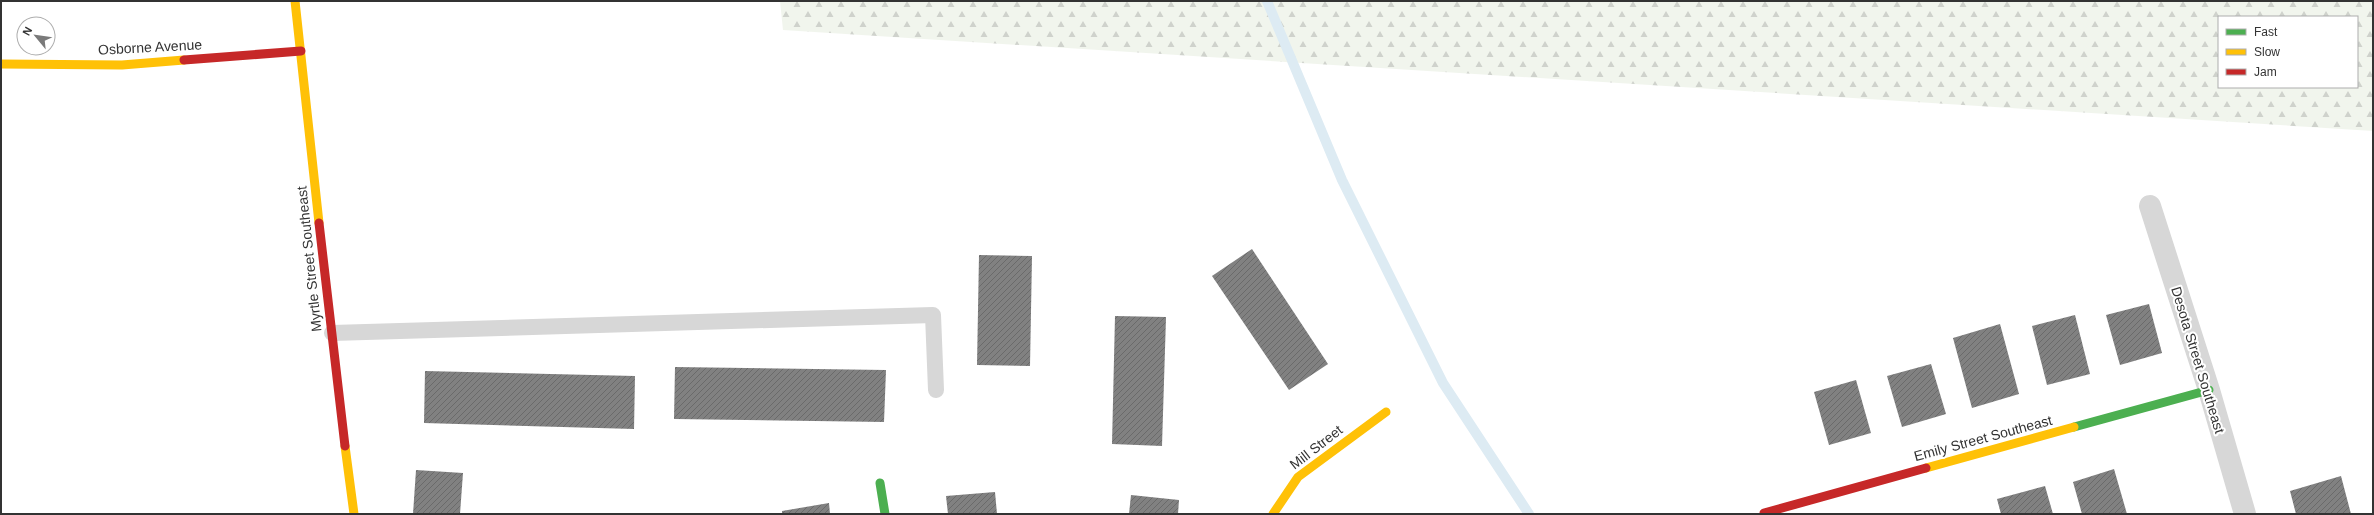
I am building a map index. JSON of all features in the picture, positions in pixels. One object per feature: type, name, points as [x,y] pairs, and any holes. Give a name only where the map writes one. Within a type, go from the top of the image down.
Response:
[{"type":"street","name":"Myrtle Street Southeast","points":[[295,1],[332,334],[354,514]]},
{"type":"street","name":"Osborne Avenue","points":[[1,64],[122,65],[301,51]]},
{"type":"street","name":"Desota Street Southeast","points":[[2150,206],[2209,390],[2244,514]]},
{"type":"street","name":"Emily Street Southeast","points":[[1764,513],[2209,390]]},
{"type":"street","name":"Mill Street","points":[[1273,514],[1298,477],[1386,412]]},
{"type":"street","points":[[880,483],[885,514]]},
{"type":"lane","points":[[332,334],[933,315],[936,390]]},
{"type":"green space","points":[[780,1],[2373,1],[2373,131],[783,30]]},
{"type":"building","points":[[1252,249],[1328,364],[1289,390],[1212,276]]},
{"type":"building","points":[[979,255],[1032,256],[1030,366],[977,365]]},
{"type":"building","points":[[2149,304],[2162,353],[2120,365],[2106,315]]},
{"type":"building","points":[[2075,315],[2090,374],[2047,385],[2032,326]]},
{"type":"building","points":[[1115,316],[1166,317],[1162,446],[1112,444]]},
{"type":"building","points":[[2000,324],[2019,394],[1972,408],[1953,338]]},
{"type":"building","points":[[1931,364],[1946,414],[1902,427],[1887,376]]},
{"type":"building","points":[[675,367],[886,370],[884,422],[674,419]]},
{"type":"building","points":[[425,371],[635,376],[634,429],[424,423]]},
{"type":"building","points":[[1856,380],[1871,433],[1829,445],[1814,392]]},
{"type":"building","points":[[2114,469],[2127,514],[2082,514],[2073,482]]},
{"type":"building","points":[[416,470],[463,473],[460,514],[413,514]]},
{"type":"building","points":[[2341,476],[2351,514],[2296,514],[2290,491]]},
{"type":"building","points":[[2045,486],[2053,514],[2001,514],[1997,499]]},
{"type":"building","points":[[995,492],[997,514],[948,514],[946,496]]},
{"type":"building","points":[[1131,495],[1179,500],[1178,514],[1129,514]]},
{"type":"building","points":[[829,503],[830,514],[782,514],[782,511]]},
{"type":"waterway","points":[[1267,1],[1342,180],[1443,383],[1529,514]]},
{"type":"traffic: fast","points":[[2074,427],[2209,390]]},
{"type":"traffic: fast","points":[[880,483],[885,514]]},
{"type":"traffic: slow","points":[[295,1],[319,223]]},
{"type":"traffic: slow","points":[[1,64],[122,65],[184,60]]},
{"type":"traffic: slow","points":[[1273,514],[1298,477],[1386,412]]},
{"type":"traffic: slow","points":[[1926,468],[2074,427]]},
{"type":"traffic: slow","points":[[345,446],[354,514]]},
{"type":"traffic: jam","points":[[184,60],[301,51]]},
{"type":"traffic: jam","points":[[319,223],[345,446]]},
{"type":"traffic: jam","points":[[1764,513],[1926,468]]}]
